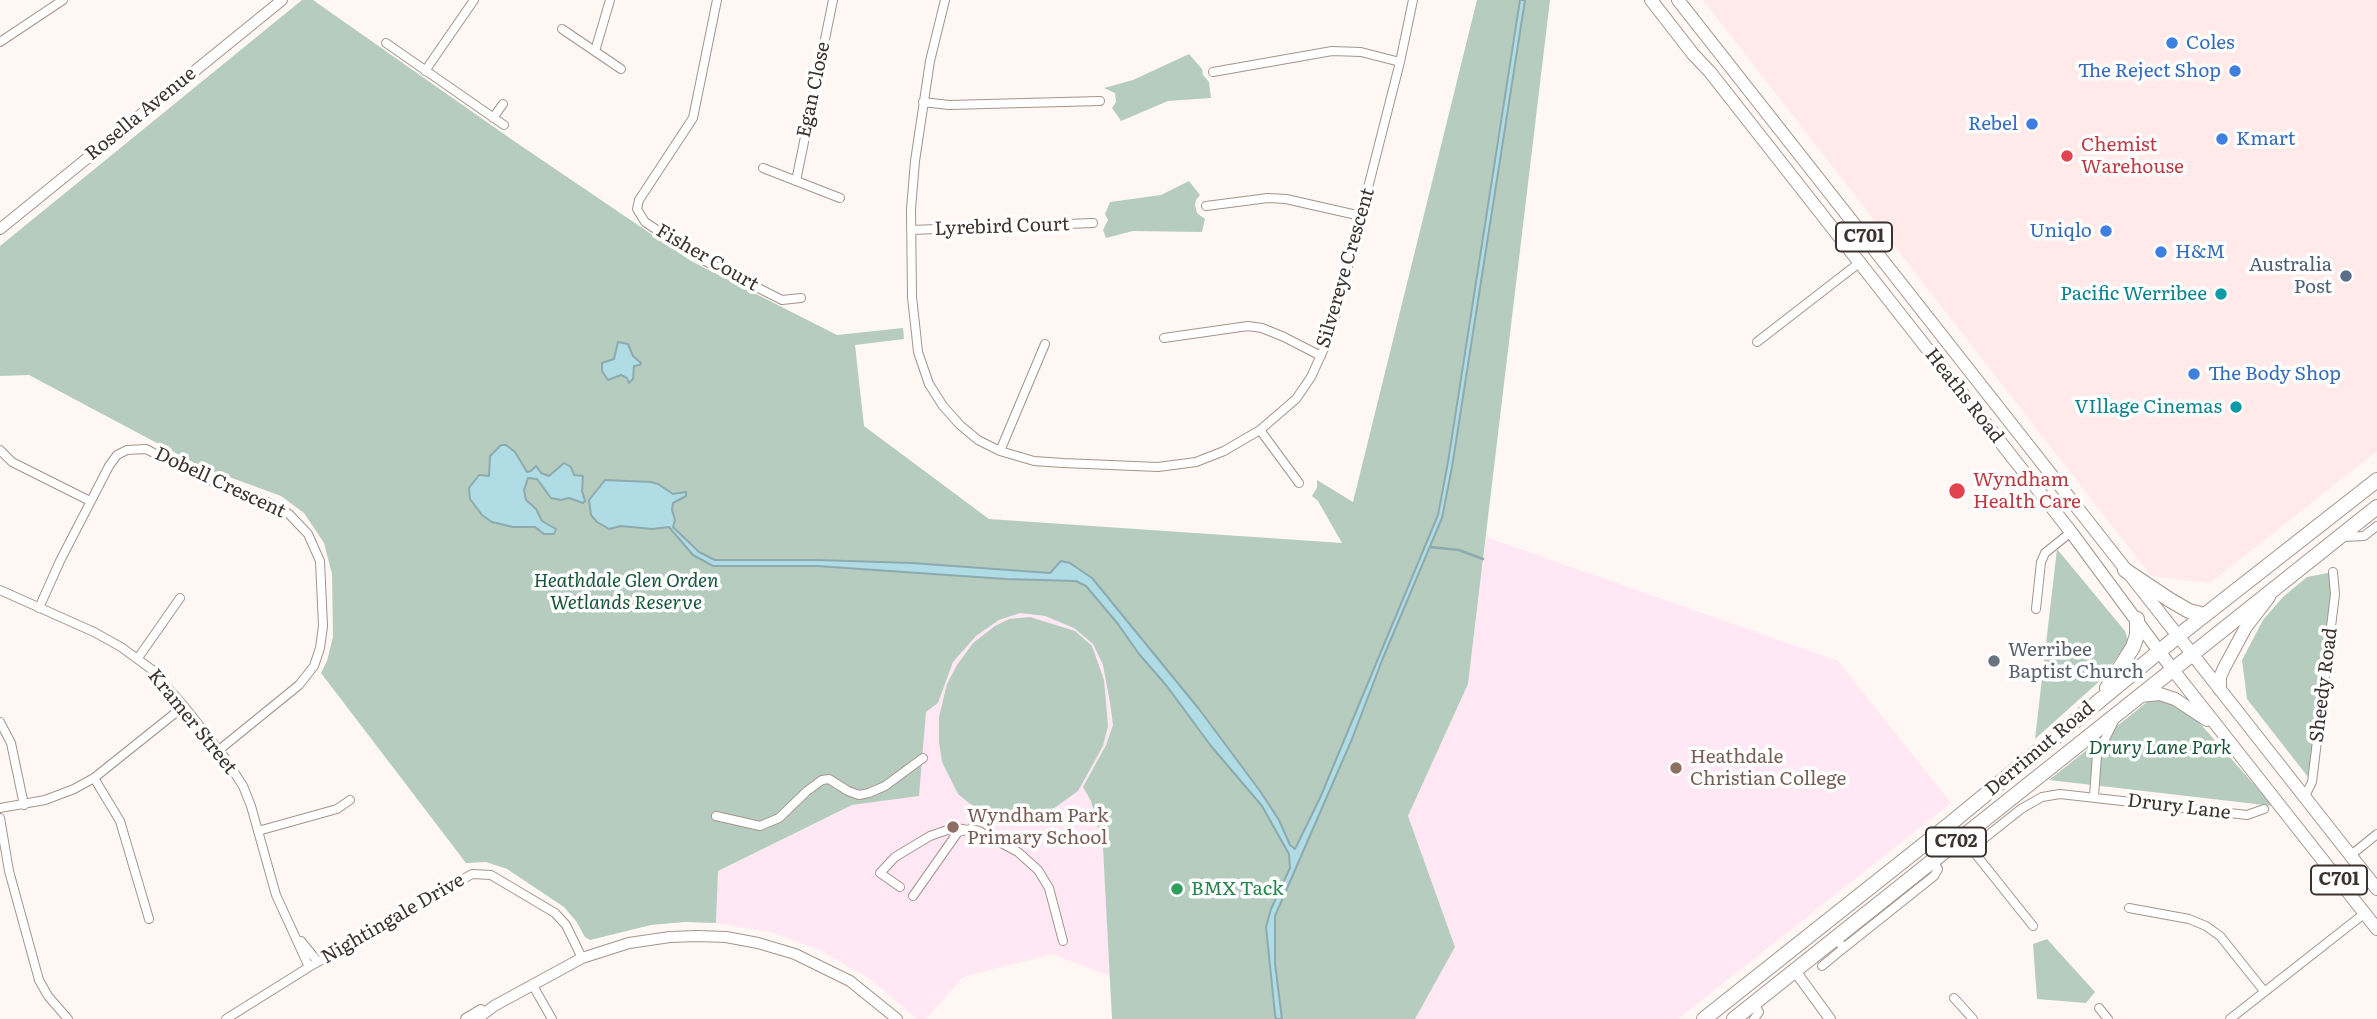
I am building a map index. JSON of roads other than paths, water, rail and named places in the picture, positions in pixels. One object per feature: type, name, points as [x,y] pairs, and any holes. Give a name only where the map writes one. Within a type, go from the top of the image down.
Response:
[{"type":"highway","name":"Derrimut Road","points":[[1704,1019],[1951,823],[2160,650],[2377,480]]},
{"type":"highway","name":"Derrimut Road","points":[[1734,1019],[1793,973],[1839,943],[1933,861],[1967,843],[2118,714],[2377,507]]},
{"type":"highway","points":[[2125,570],[2180,606],[2199,615],[2206,615]]},
{"type":"highway","points":[[2098,701],[2133,647],[2137,635],[2137,619]]},
{"type":"highway","points":[[1951,823],[1967,843]]},
{"type":"highway","points":[[1900,861],[1923,855],[1933,861]]},
{"type":"highway","points":[[1780,959],[1793,973]]},
{"type":"highway","points":[[1717,1009],[1741,999],[1754,1003]]},
{"type":"main road","name":"Heaths Road","points":[[1650,0],[2071,532],[2173,670],[2377,929]]},
{"type":"main road","name":"Heaths Road","points":[[1678,0],[2377,889]]},
{"type":"main road","points":[[1693,54],[1710,41]]},
{"type":"main road","points":[[1703,65],[1719,52]]},
{"type":"main road","points":[[1859,263],[1873,249]]},
{"type":"main road","points":[[1859,263],[1882,260]]},
{"type":"main road","points":[[2065,494],[2076,517],[2071,532]]},
{"type":"main road","points":[[2220,690],[2220,677],[2246,627],[2275,588]]},
{"type":"main road","points":[[2140,696],[2160,694],[2175,699],[2221,731]]},
{"type":"main road","points":[[2331,870],[2350,855]]},
{"type":"street","points":[[0,42],[63,0]]},
{"type":"street","name":"Rosella Avenue","points":[[0,229],[282,0]]},
{"type":"street","points":[[425,71],[474,0]]},
{"type":"street","points":[[595,51],[610,0]]},
{"type":"street","name":"Fisher Court","points":[[717,0],[693,118],[639,200],[637,209],[645,222],[699,258],[782,300],[801,298]]},
{"type":"street","name":"Egan Close","points":[[796,181],[833,0]]},
{"type":"street","name":"Silvereye Crescent","points":[[945,0],[930,61],[915,161],[911,230],[912,297],[918,352],[923,370],[943,406],[960,425],[1000,452],[1053,463],[1158,467],[1196,462],[1224,451],[1260,430],[1296,399],[1311,377],[1331,332],[1400,62],[1413,0]]},
{"type":"street","points":[[562,29],[621,69]]},
{"type":"street","points":[[386,43],[504,125]]},
{"type":"street","points":[[1213,72],[1332,51],[1361,52],[1400,62]]},
{"type":"street","points":[[923,102],[949,105],[1100,101]]},
{"type":"street","points":[[494,118],[503,104]]},
{"type":"street","points":[[763,168],[840,198]]},
{"type":"street","points":[[1206,206],[1268,198],[1286,199],[1361,216]]},
{"type":"street","name":"Lyrebird Court","points":[[911,230],[1093,223]]},
{"type":"street","points":[[1757,342],[1859,263]]},
{"type":"street","points":[[1164,338],[1248,326],[1262,328],[1284,337],[1321,356]]},
{"type":"street","points":[[1000,452],[1045,344]]},
{"type":"street","points":[[1260,430],[1299,483]]},
{"type":"street","name":"Dobell Crescent","points":[[39,608],[90,501],[117,455],[127,450],[140,448],[212,482],[276,505],[296,520],[313,543],[321,567],[323,626],[314,666],[293,691],[219,750]]},
{"type":"street","points":[[0,450],[12,462],[90,501]]},
{"type":"street","points":[[2340,537],[2364,536],[2377,526]]},
{"type":"street","points":[[2036,610],[2041,562],[2045,553],[2071,532]]},
{"type":"street","name":"Sheedy Road","points":[[2305,796],[2312,782],[2335,594],[2333,572]]},
{"type":"street","name":"Kramer Street","points":[[0,590],[107,639],[138,658],[162,680],[184,706],[243,786],[273,885],[309,967]]},
{"type":"street","points":[[138,658],[180,598]]},
{"type":"street","points":[[0,808],[24,805],[64,793],[94,778],[184,706]]},
{"type":"street","points":[[2094,796],[2097,755],[2118,714]]},
{"type":"street","points":[[0,722],[11,743],[24,805]]},
{"type":"street","points":[[716,816],[760,826],[779,818],[822,780],[829,779],[859,795],[869,793],[885,786],[923,758]]},
{"type":"street","points":[[94,778],[120,821],[149,919]]},
{"type":"street","name":"Drury Lane","points":[[1967,843],[2042,797],[2060,794],[2247,815],[2264,809]]},
{"type":"street","points":[[258,831],[337,809],[350,800]]},
{"type":"street","points":[[0,818],[9,872],[39,980],[48,996],[68,1019]]},
{"type":"street","points":[[900,887],[880,873],[895,857],[930,836],[953,828],[970,829],[1018,852],[1038,870],[1049,888],[1063,941]]},
{"type":"street","points":[[913,895],[953,838],[963,829]]},
{"type":"street","points":[[2350,855],[2377,834]]},
{"type":"street","points":[[1967,843],[2033,926]]},
{"type":"street","name":"Nightingale Drive","points":[[226,1019],[236,1016],[309,967],[452,884],[479,873],[496,877],[559,917],[569,930],[582,958]]},
{"type":"street","points":[[2130,908],[2189,919],[2206,926],[2220,936],[2264,991]]},
{"type":"street","points":[[2230,1019],[2365,913]]},
{"type":"street","name":"Kramer Street","points":[[295,933],[318,962]]},
{"type":"street","points":[[477,1019],[494,1006],[582,958],[629,943],[670,937],[726,937],[764,944],[820,965],[850,981],[897,1019]]},
{"type":"street","points":[[1822,966],[1839,943]]},
{"type":"street","points":[[1793,973],[1829,1019]]},
{"type":"street","points":[[532,985],[552,1019]]},
{"type":"street","points":[[1954,998],[1973,1019]]},
{"type":"street","points":[[1754,1003],[1759,1012],[1754,1019]]},
{"type":"street","points":[[466,1019],[476,1012],[494,1006]]},
{"type":"street","points":[[2099,1008],[2108,1019]]},
{"type":"water","points":[[1520,0],[1525,0],[1442,518],[1352,739],[1275,916],[1275,964],[1282,1019],[1276,1019],[1275,1014],[1266,927],[1271,909],[1290,868],[1289,854],[1262,806],[1211,746],[1086,586],[1076,581],[817,566],[713,566],[693,555],[669,527],[652,529],[621,526],[609,529],[591,515],[589,500],[605,480],[651,482],[673,494],[686,492],[686,496],[673,503],[673,527],[699,552],[715,560],[912,563],[1050,573],[1061,561],[1070,563],[1092,578],[1199,709],[1260,791],[1279,820],[1290,845],[1295,849],[1320,798],[1438,515]]},
{"type":"water","points":[[618,342],[628,344],[633,356],[641,363],[634,366],[633,379],[629,383],[627,378],[621,375],[608,380],[602,371],[602,363],[614,359]]},
{"type":"water","points":[[501,445],[506,445],[515,452],[527,472],[536,466],[541,473],[549,476],[564,463],[571,467],[574,475],[583,476],[583,503],[569,498],[551,498],[537,479],[528,478],[524,490],[526,500],[536,509],[542,521],[556,529],[554,534],[544,534],[535,527],[513,527],[492,522],[482,515],[470,499],[469,488],[479,475],[489,476],[490,456]]},
{"type":"waterway","points":[[1430,547],[1459,550],[1483,559]]},
{"type":"place","name":"Coles","points":[[2172,43]]},
{"type":"place","name":"The Reject Shop","points":[[2235,71]]},
{"type":"place","name":"Rebel","points":[[2032,124]]},
{"type":"place","name":"Kmart","points":[[2222,139]]},
{"type":"place","name":"Chemist Warehouse","points":[[2067,156]]},
{"type":"place","name":"Uniqlo","points":[[2106,231]]},
{"type":"place","name":"H&M","points":[[2161,252]]},
{"type":"place","name":"Australia Post","points":[[2346,276]]},
{"type":"place","name":"Pacific Werribee","points":[[2221,294]]},
{"type":"place","name":"The Body Shop","points":[[2194,374]]},
{"type":"place","name":"VIllage Cinemas","points":[[2236,407]]},
{"type":"place","name":"Wyndham Health Care","points":[[1957,491]]},
{"type":"place","name":"Werribee Baptist Church","points":[[1994,661]]},
{"type":"place","name":"Heathdale Christian College","points":[[1676,768]]},
{"type":"place","name":"Wyndham Park Primary School","points":[[953,827]]},
{"type":"place","name":"BMX Tack","points":[[1177,889]]},
{"type":"park label","name":"Heathdale Glen Orden Wetlands Reserve","points":[[626,592]]},
{"type":"park label","name":"Drury Lane Park","points":[[2160,748]]}]
